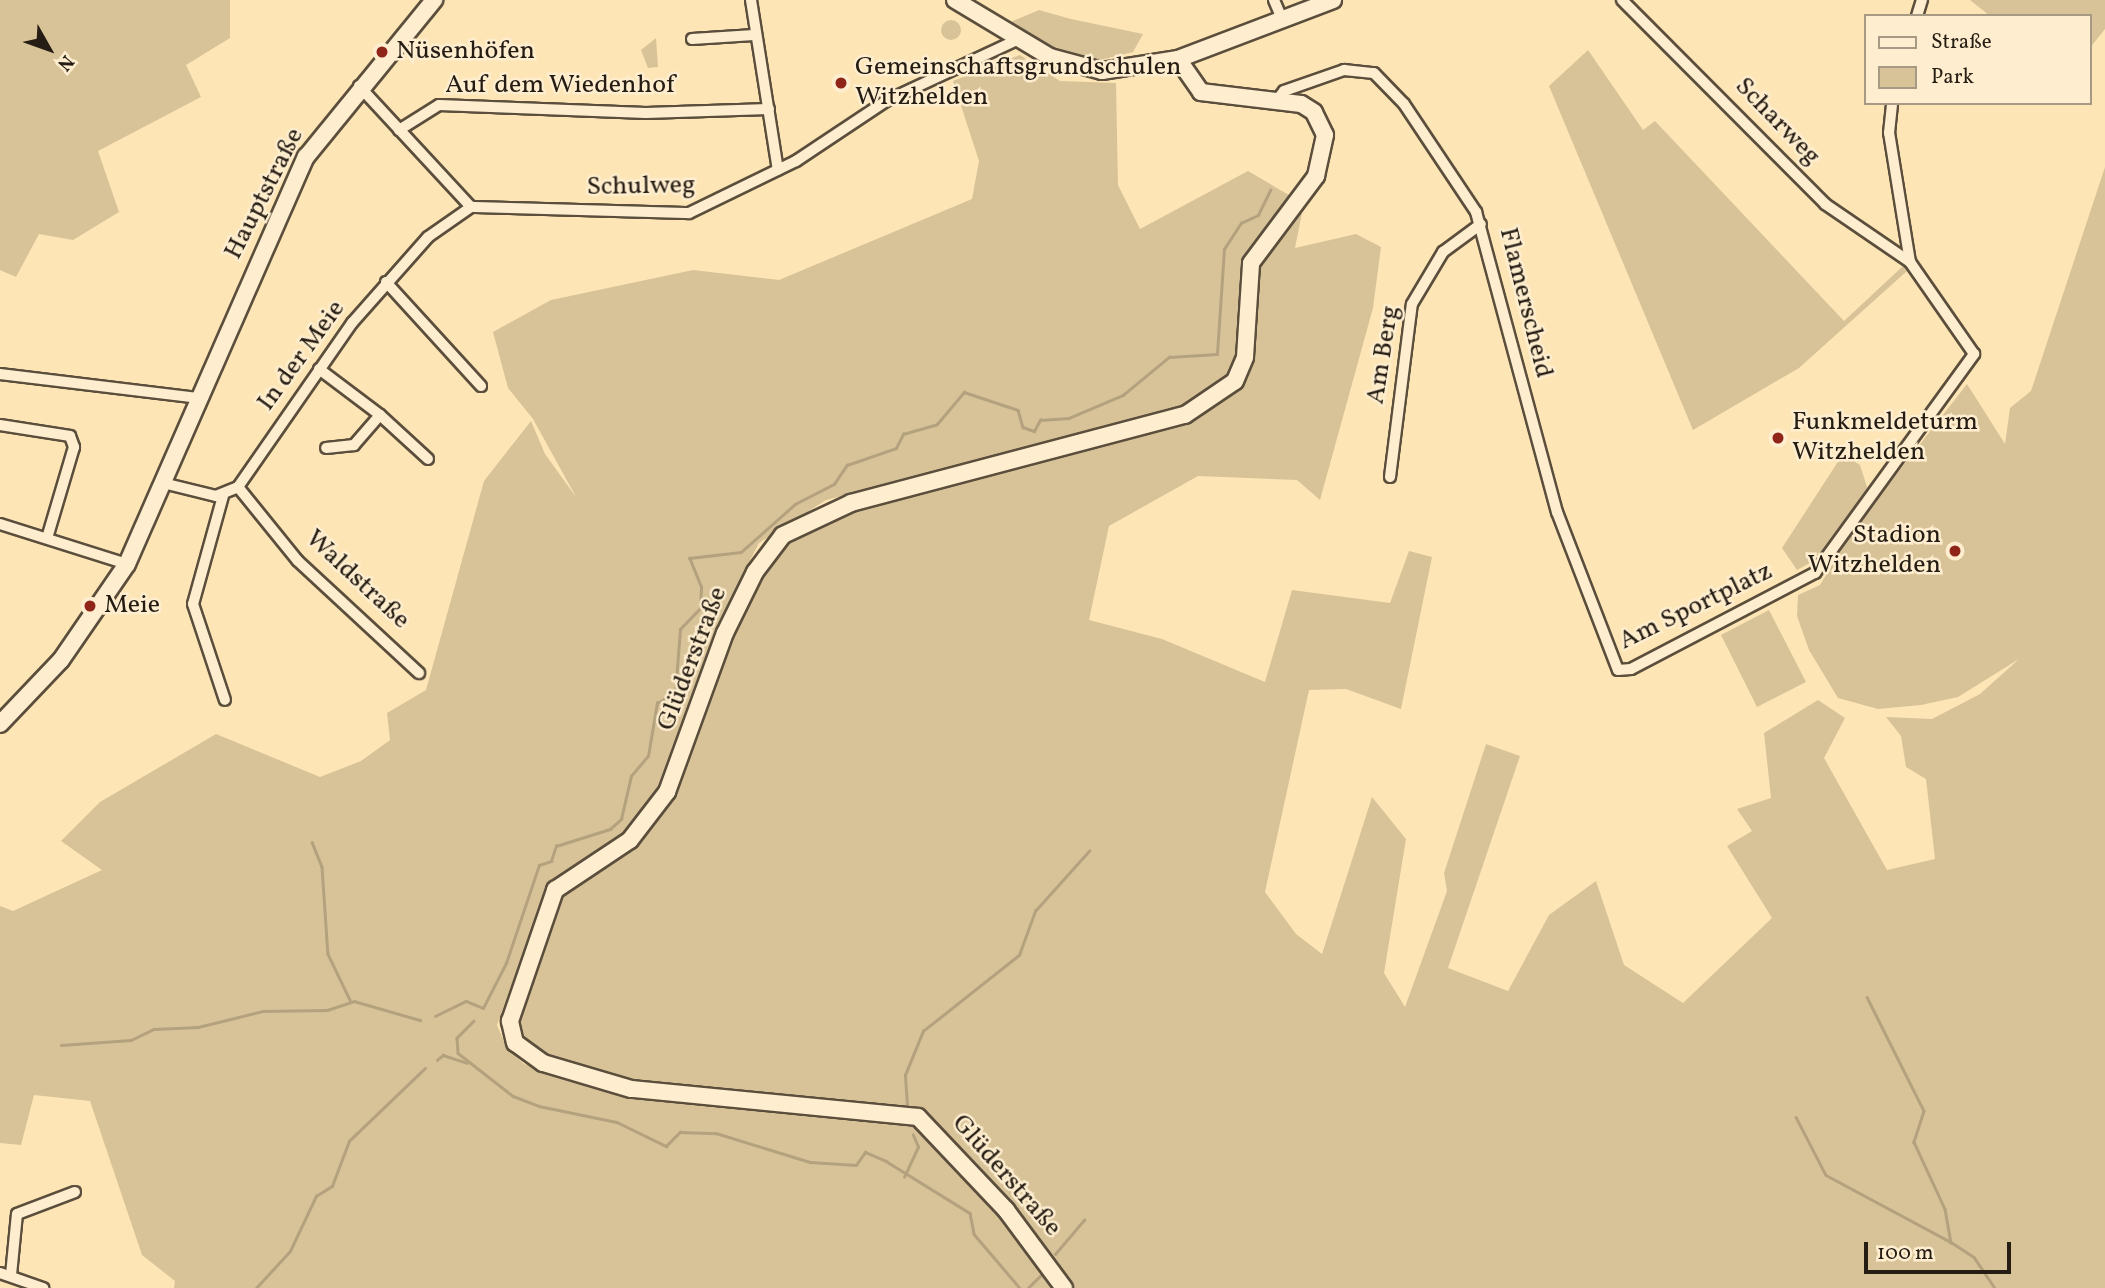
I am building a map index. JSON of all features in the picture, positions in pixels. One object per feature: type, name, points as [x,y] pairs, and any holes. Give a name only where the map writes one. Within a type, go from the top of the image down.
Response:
[{"type":"main road","name":"Hauptstraße","points":[[0,724],[61,660],[127,564],[288,191],[316,140],[434,0]]},
{"type":"main road","points":[[955,0],[1017,40],[1086,69],[1178,59],[1333,0]]},
{"type":"main road","name":"Glüderstraße","points":[[1064,1288],[1006,1210],[918,1118],[631,1089],[543,1063],[515,1043],[510,1021],[555,890],[630,840],[667,792],[725,633],[755,572],[783,535],[851,503],[1185,415],[1229,388],[1245,357],[1251,263],[1324,157],[1325,135],[1314,112],[1277,100],[1201,92],[1178,59]]},
{"type":"street","points":[[751,0],[754,35],[778,170]]},
{"type":"street","points":[[1274,0],[1282,19]]},
{"type":"street","name":"Scharweg","points":[[1622,0],[1825,204],[1910,262],[1974,354]]},
{"type":"street","points":[[692,39],[754,35]]},
{"type":"street","name":"Schulweg","points":[[471,207],[689,213],[778,170],[886,101],[1017,40]]},
{"type":"street","name":"Flamerscheid","points":[[1277,100],[1284,91],[1344,70],[1374,73],[1404,104],[1481,224],[1557,512],[1618,670]]},
{"type":"street","points":[[359,86],[471,207]]},
{"type":"street","name":"Auf dem Wiedenhof","points":[[399,130],[439,105],[646,113],[769,109]]},
{"type":"street","name":"Scharweg","points":[[1892,105],[1889,133],[1910,262]]},
{"type":"street","name":"In der Meie","points":[[223,496],[238,488],[319,369],[386,282],[428,237],[471,207]]},
{"type":"street","name":"Am Berg","points":[[1390,477],[1412,304],[1443,252],[1481,224]]},
{"type":"street","points":[[386,282],[481,386]]},
{"type":"street","name":"Am Sportplatz","points":[[1618,670],[1631,669],[1815,573],[1974,354]]},
{"type":"street","points":[[319,369],[380,415],[428,459]]},
{"type":"street","points":[[0,374],[198,398]]},
{"type":"street","points":[[326,448],[354,445],[380,415]]},
{"type":"street","points":[[0,425],[70,436],[74,447],[47,538]]},
{"type":"street","points":[[163,483],[223,496],[193,604],[225,700]]},
{"type":"street","name":"Waldstraße","points":[[238,488],[298,561],[419,673]]},
{"type":"street","points":[[0,524],[127,564]]},
{"type":"street","points":[[43,1288],[5,1274],[18,1214],[75,1192]]},
{"type":"green space","points":[[0,0],[230,0],[230,38],[186,65],[201,97],[98,151],[119,212],[73,240],[39,234],[16,277],[0,270]]},
{"type":"green space","points":[[1970,0],[2105,0],[2105,29],[2091,46],[2091,14],[1988,14]]},
{"type":"green space","points":[[1039,10],[1143,34],[1133,52],[1100,60],[1053,49],[1008,23]]},
{"type":"green space","points":[[947,20],[955,20],[961,30],[955,40],[947,40],[941,34],[941,26]]},
{"type":"green space","points":[[656,38],[658,67],[648,68],[641,50]]},
{"type":"green space","points":[[1588,50],[1643,130],[1655,121],[1844,321],[1903,266],[1907,271],[1799,368],[1693,430],[1549,86]]},
{"type":"green space","points":[[1020,55],[1060,81],[1116,83],[1118,185],[1140,229],[1248,171],[1294,198],[1247,260],[1233,374],[1184,409],[826,500],[759,543],[715,629],[663,783],[619,838],[549,883],[497,1025],[507,1049],[524,1064],[634,1096],[907,1123],[924,1132],[1034,1254],[1055,1288],[174,1288],[175,1281],[142,1255],[90,1101],[34,1095],[21,1145],[0,1143],[0,906],[13,911],[102,870],[61,841],[100,802],[216,734],[320,777],[361,761],[390,740],[387,713],[426,690],[484,481],[531,421],[545,454],[576,497],[533,419],[508,388],[493,332],[551,300],[693,270],[779,280],[972,199],[979,161],[953,81]]},
{"type":"green space","points":[[2105,167],[2105,1288],[1070,1288],[1018,1215],[921,1110],[645,1086],[546,1058],[521,1040],[521,1013],[559,895],[577,878],[629,849],[668,806],[746,600],[782,545],[839,513],[1178,423],[1217,406],[1238,383],[1255,267],[1304,203],[1295,248],[1356,234],[1381,247],[1373,308],[1320,500],[1297,480],[1198,476],[1109,526],[1089,620],[1162,639],[1265,682],[1292,590],[1390,603],[1409,551],[1432,557],[1401,709],[1346,689],[1309,690],[1265,892],[1296,934],[1322,954],[1372,797],[1406,839],[1384,973],[1405,1007],[1447,891],[1444,873],[1486,744],[1520,756],[1448,968],[1508,991],[1549,915],[1596,881],[1624,965],[1683,1003],[1772,918],[1727,846],[1752,831],[1737,809],[1771,798],[1764,733],[1818,700],[1845,718],[1824,758],[1887,870],[1935,859],[1926,779],[1906,767],[1901,736],[1886,717],[1932,719],[1980,694],[2019,659],[1958,697],[1921,705],[1878,709],[1838,698],[1809,650],[1797,616],[1798,595],[1820,585],[1853,530],[1967,384],[2005,444],[2010,408],[2031,391]]},
{"type":"green space","points":[[1843,454],[1860,465],[1869,493],[1821,557],[1797,570],[1782,548]]},
{"type":"green space","points":[[1769,610],[1806,682],[1757,707],[1721,635]]},
{"type":"waterway","points":[[435,1016],[466,1001],[483,1008],[506,963],[539,865],[551,861],[556,846],[610,829],[621,819],[631,776],[648,756],[657,703],[675,693],[680,629],[700,608],[701,587],[689,558],[741,552],[795,504],[834,484],[847,465],[896,448],[903,434],[937,424],[964,392],[1018,410],[1023,427],[1034,431],[1040,420],[1069,418],[1123,395],[1169,357],[1217,354],[1224,249],[1241,223],[1258,215],[1270,190]]},
{"type":"waterway","points":[[312,842],[322,867],[328,954],[351,1002]]},
{"type":"waterway","points":[[907,1105],[905,1075],[923,1031],[1019,955],[1035,911],[1089,851]]},
{"type":"waterway","points":[[1867,997],[1924,1111],[1914,1142],[1945,1209],[1951,1242],[1974,1257],[1995,1288]]},
{"type":"waterway","points":[[61,1045],[131,1040],[154,1029],[198,1027],[263,1011],[327,1010],[354,1001],[420,1020]]},
{"type":"waterway","points":[[474,1021],[457,1038],[458,1053],[513,1096],[539,1106],[617,1122],[666,1146],[680,1132],[716,1133],[810,1162],[856,1165],[865,1152],[886,1161],[970,1213],[974,1234],[1020,1288]]},
{"type":"waterway","points":[[437,1060],[443,1055],[467,1063]]},
{"type":"waterway","points":[[256,1288],[290,1251],[316,1196],[332,1186],[349,1141],[425,1068]]},
{"type":"waterway","points":[[1796,1117],[1826,1175],[1951,1242]]},
{"type":"waterway","points":[[904,1177],[918,1147],[913,1135]]},
{"type":"waterway","points":[[1055,1254],[1084,1220]]},
{"type":"waterway","points":[[1028,1288],[1043,1273]]},
{"type":"place","name":"Nüsenhöfen","points":[[382,52]]},
{"type":"place","name":"Gemeinschaftsgrundschulen Witzhelden","points":[[841,83]]},
{"type":"place","name":"Funkmeldeturm Witzhelden","points":[[1778,438]]},
{"type":"place","name":"Stadion Witzhelden","points":[[1955,551]]},
{"type":"place","name":"Meie","points":[[90,606]]}]
